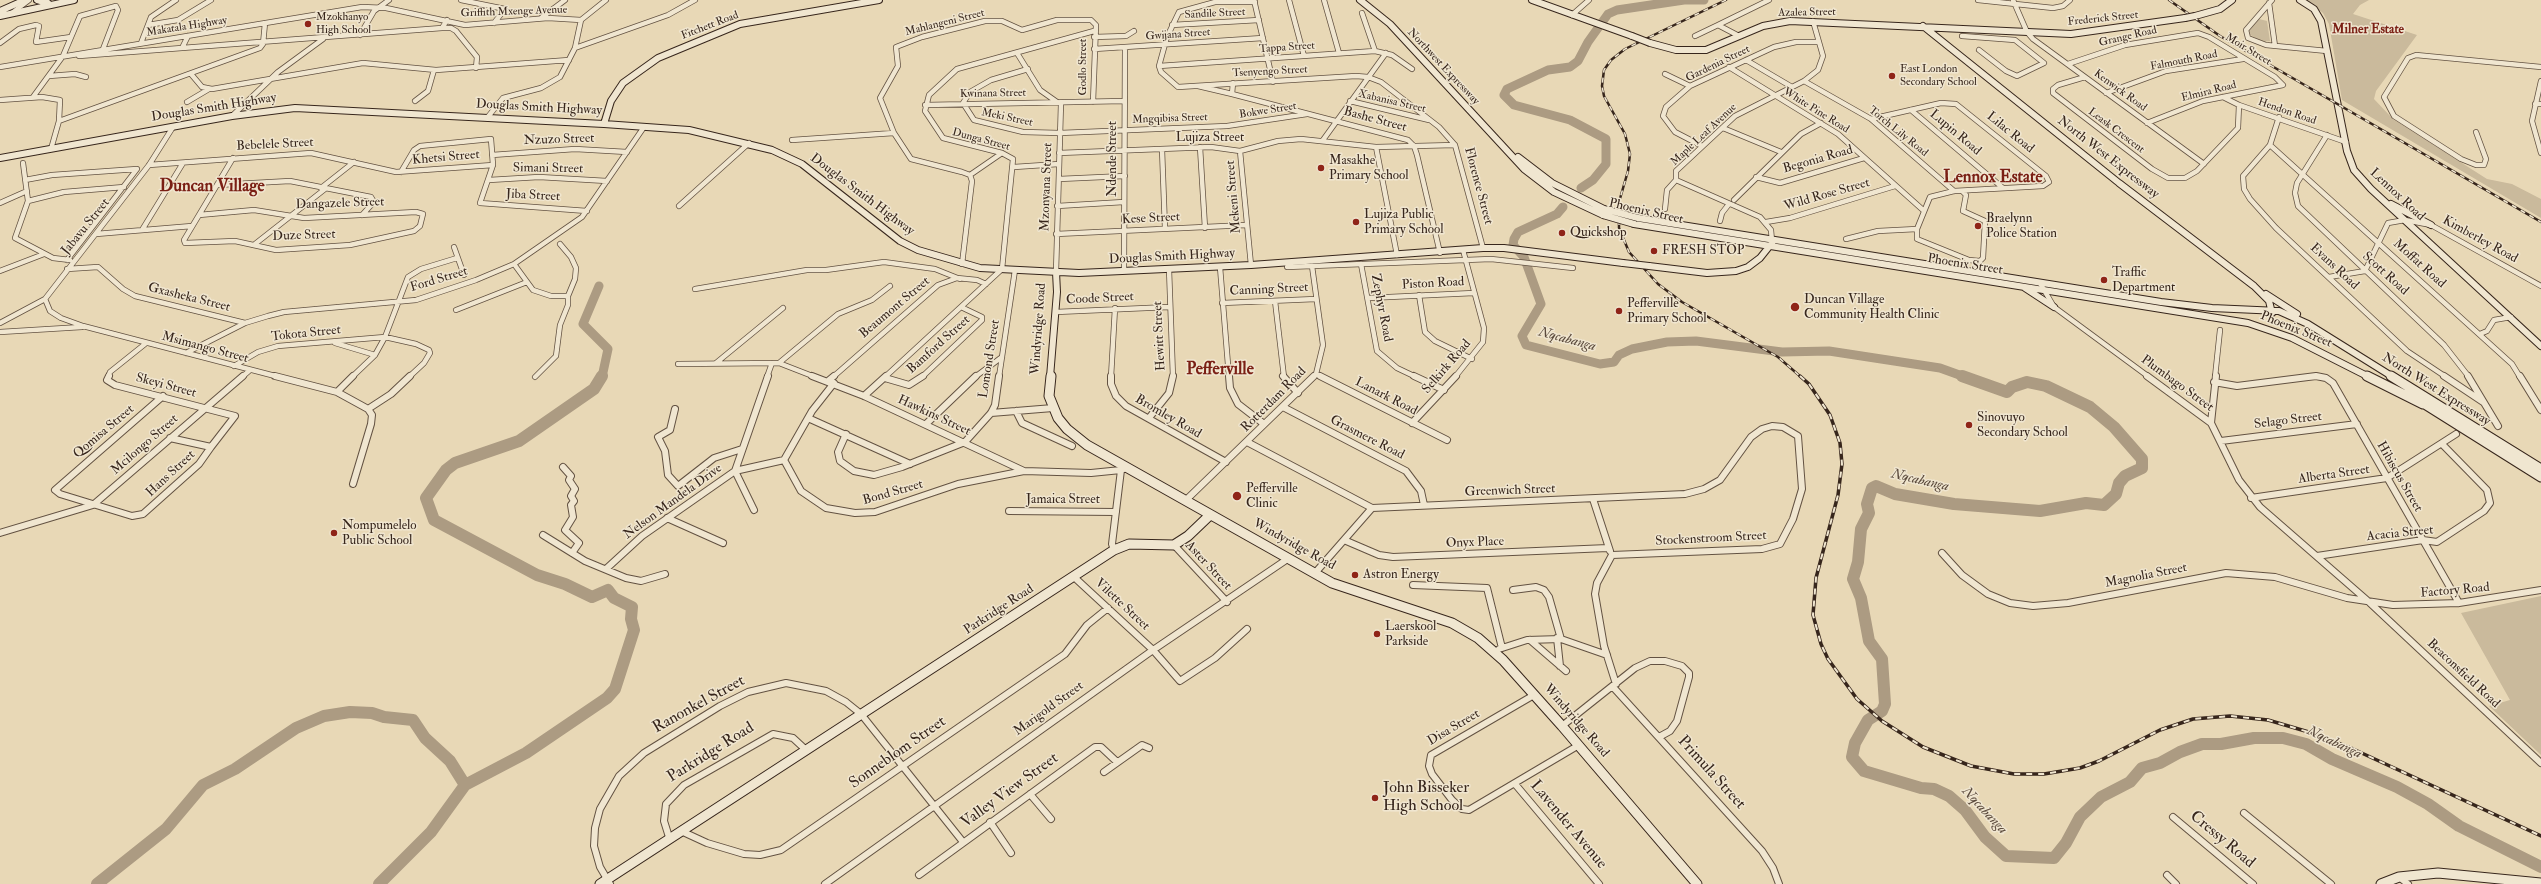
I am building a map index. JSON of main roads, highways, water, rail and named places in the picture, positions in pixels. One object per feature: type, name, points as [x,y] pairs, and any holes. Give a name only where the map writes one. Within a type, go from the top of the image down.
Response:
[{"type":"waterway","name":"Nqcabanga","points":[[1581,188],[1593,180],[1606,164],[1606,139],[1570,120],[1514,105],[1504,95],[1507,89],[1548,70],[1570,67],[1578,61],[1588,42],[1608,14],[1617,10],[1684,0],[1704,0]]},
{"type":"waterway","name":"Nqcabanga","points":[[1563,207],[1557,214],[1518,232],[1514,239],[1513,245],[1524,257],[1541,304],[1522,336],[1526,345],[1600,364],[1614,362],[1619,355],[1632,349],[1667,342],[1696,341],[1782,352],[1829,351],[1940,368],[1965,377]]},
{"type":"waterway","points":[[599,286],[583,324],[608,349],[602,377]]},
{"type":"waterway","points":[[465,785],[526,753],[607,698],[615,689],[634,630],[631,619],[632,607],[614,598],[608,590],[592,597],[565,584],[537,575],[434,520],[426,498],[446,470],[455,463],[519,441],[594,389],[602,376]]},
{"type":"waterway","name":"Nqcabanga","points":[[1962,376],[2007,392],[2012,387],[2027,382],[2046,386],[2090,407],[2114,427],[2142,459],[2142,468],[2125,476],[2119,483],[2116,494],[2104,505],[2086,503],[2040,511],[1954,504],[1895,494],[1876,486],[1872,488],[1867,504],[1869,513],[1861,529],[1858,562],[1853,579],[1861,598],[1869,641],[1882,659],[1885,704],[1882,711],[1868,720],[1855,743],[1852,757],[1864,771],[1921,788],[1934,789],[1949,796],[1965,810],[1985,837],[2006,856],[2054,858],[2066,843],[2080,817],[2101,797],[2130,782],[2142,768],[2160,763],[2180,752],[2202,744],[2221,744],[2254,738],[2283,738],[2306,744],[2332,759],[2397,787],[2428,804],[2459,826],[2541,867]]},
{"type":"waterway","points":[[97,884],[166,829],[203,785],[235,769],[296,728],[324,716],[350,712],[372,713],[384,717],[413,720],[425,738],[450,761],[465,785]]},
{"type":"waterway","points":[[379,884],[431,832],[465,785]]},
{"type":"railway","points":[[1726,0],[1625,49],[1611,60],[1604,70],[1602,86],[1604,96],[1625,134],[1630,154],[1628,171],[1619,202],[1619,228],[1629,252],[1658,284],[1682,302],[1778,357],[1801,377]]},
{"type":"railway","points":[[2169,0],[2220,36],[2541,222]]},
{"type":"railway","points":[[1800,376],[1809,384],[1830,415],[1840,443],[1842,464],[1838,495],[1816,578],[1813,615],[1821,644],[1828,659],[1857,699],[1882,721],[1923,747],[1971,766],[2014,774],[2044,774],[2080,768],[2099,761],[2160,730],[2193,719],[2230,716],[2268,720],[2312,733],[2353,749],[2541,836]]},
{"type":"place","name":"Mzokhanyo High School","points":[[308,24]]},
{"type":"place","name":"East London Secondary School","points":[[1892,76]]},
{"type":"place","name":"Masakhe Primary School","points":[[1321,168]]},
{"type":"place","name":"Lujiza Public Primary School","points":[[1356,222]]},
{"type":"place","name":"Braelynn Police Station","points":[[1978,226]]},
{"type":"place","name":"Quickshop","points":[[1562,233]]},
{"type":"place","name":"FRESH STOP","points":[[1654,251]]},
{"type":"place","name":"Traffic Department","points":[[2104,280]]},
{"type":"place","name":"Duncan Village Community Health Clinic","points":[[1795,307]]},
{"type":"place","name":"Pefferville Primary School","points":[[1619,311]]},
{"type":"place","name":"Sinovuyo Secondary School","points":[[1969,425]]},
{"type":"place","name":"Pefferville Clinic","points":[[1237,496]]},
{"type":"place","name":"Nompumelelo Public School","points":[[334,533]]},
{"type":"place","name":"Astron Energy","points":[[1355,575]]},
{"type":"place","name":"Laerskool Parkside","points":[[1377,634]]},
{"type":"place","name":"John Bisseker High School","points":[[1375,798]]},
{"type":"district","name":"Milner Estate","points":[[2368,30]]},
{"type":"district","name":"Lennox Estate","points":[[1993,178]]},
{"type":"district","name":"Duncan Village","points":[[212,187]]},
{"type":"district","name":"Pefferville","points":[[1220,370]]}]
